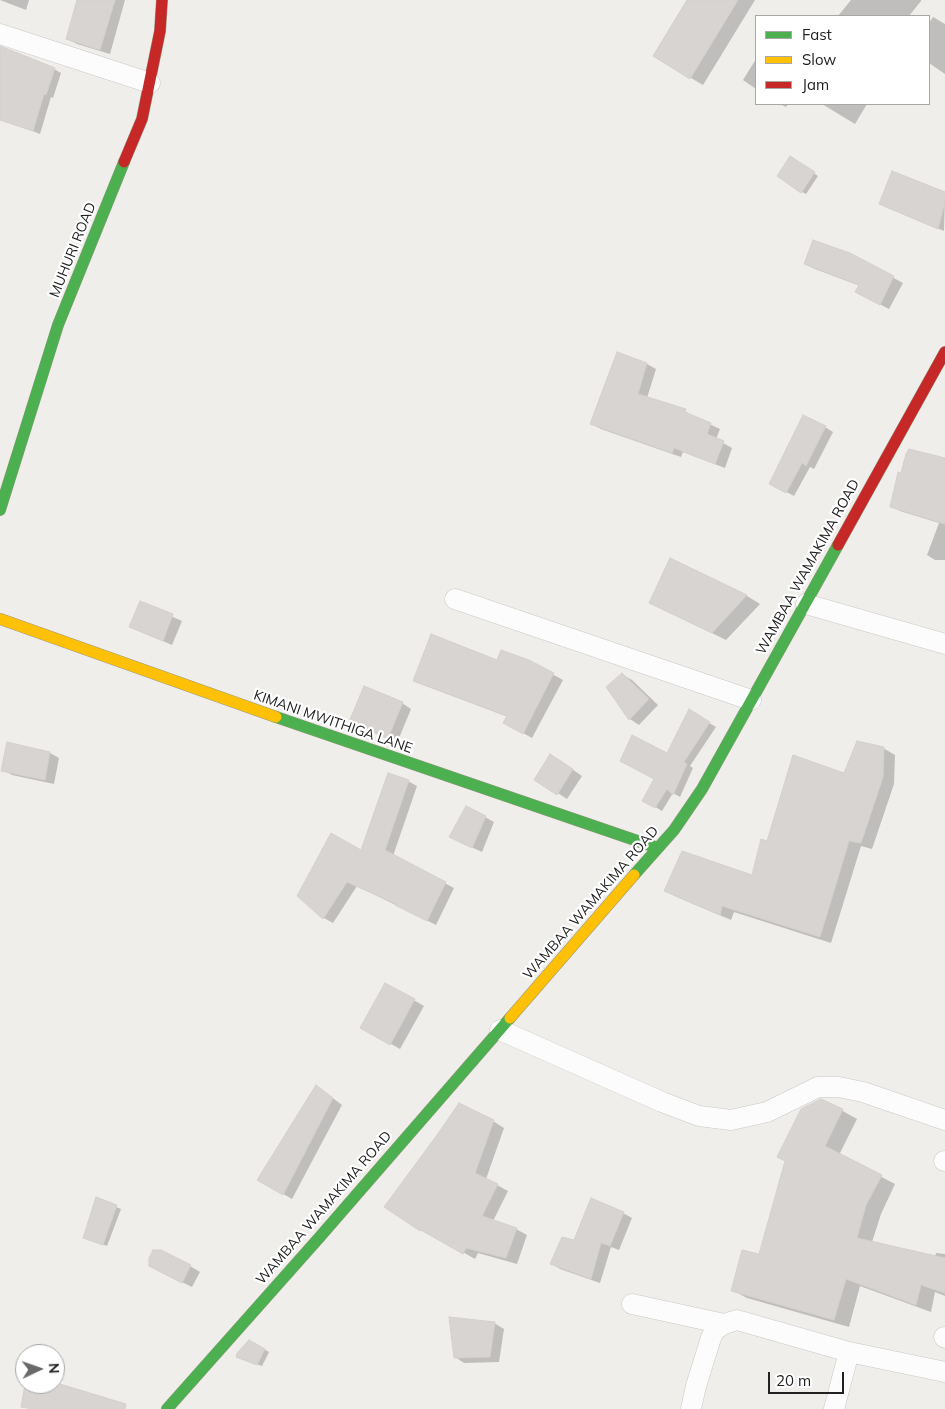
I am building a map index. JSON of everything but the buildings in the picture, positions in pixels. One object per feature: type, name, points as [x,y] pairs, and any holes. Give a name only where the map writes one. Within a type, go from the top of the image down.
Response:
[{"type":"street","name":"MUHURI ROAD","points":[[0,510],[58,325],[142,119],[160,31],[162,0]]},
{"type":"street","points":[[0,34],[150,83]]},
{"type":"street","name":"WAMBAA WAMAKIMA ROAD","points":[[167,1409],[318,1239],[674,830],[702,789],[945,352]]},
{"type":"street","points":[[455,599],[751,700]]},
{"type":"street","points":[[806,604],[945,644]]},
{"type":"street","name":"KIMANI MWITHIGA LANE","points":[[0,619],[342,741],[658,848]]},
{"type":"street","points":[[920,650],[945,657]]},
{"type":"street","points":[[500,1030],[662,1102],[699,1116],[731,1120],[767,1112],[818,1087],[832,1087],[863,1092],[945,1120]]},
{"type":"street","points":[[632,1304],[724,1324]]},
{"type":"street","points":[[691,1409],[706,1352],[715,1330],[724,1324],[737,1320],[849,1352],[945,1372]]},
{"type":"street","points":[[834,1409],[849,1352]]},
{"type":"traffic: fast","points":[[0,510],[58,325],[124,162]]},
{"type":"traffic: fast","points":[[634,875],[674,830],[702,789],[838,545]]},
{"type":"traffic: fast","points":[[276,717],[658,848]]},
{"type":"traffic: fast","points":[[167,1409],[510,1018]]},
{"type":"traffic: slow","points":[[0,619],[276,717]]},
{"type":"traffic: slow","points":[[510,1018],[634,875]]},
{"type":"traffic: jam","points":[[124,162],[142,119],[160,31],[162,0]]},
{"type":"traffic: jam","points":[[838,545],[945,352]]}]
